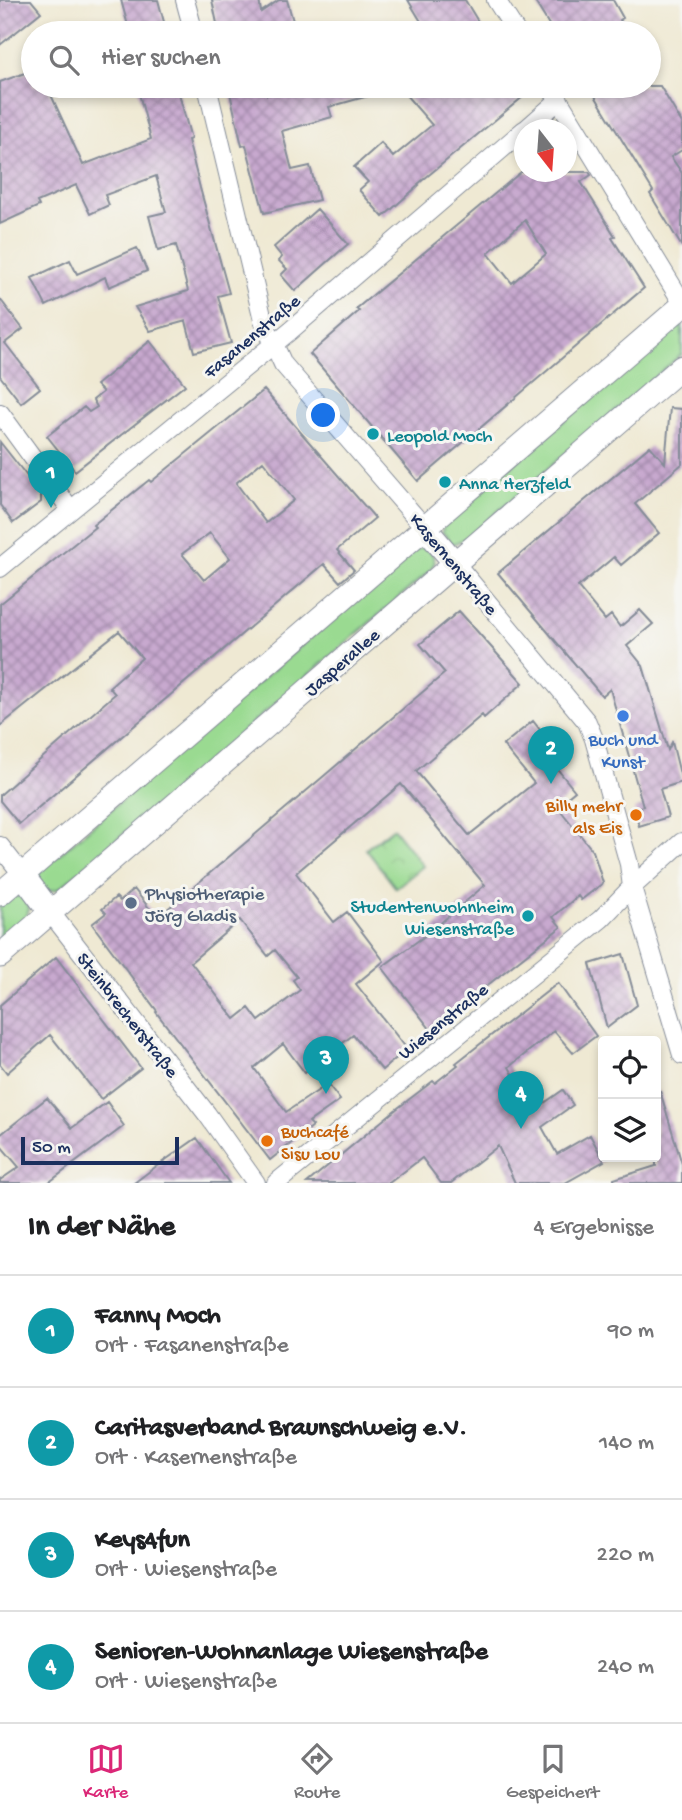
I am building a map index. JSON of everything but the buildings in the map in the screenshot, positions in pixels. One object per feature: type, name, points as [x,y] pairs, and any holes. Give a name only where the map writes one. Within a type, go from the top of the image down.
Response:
[{"type":"street","points":[[185,0],[191,21]]},
{"type":"street","points":[[496,0],[509,21]]},
{"type":"street","name":"Kasernenstraße","points":[[210,98],[263,320],[283,364],[425,527],[587,722],[682,1055]]},
{"type":"street","name":"Fasanenstraße","points":[[534,119],[550,98]]},
{"type":"street","points":[[0,894],[682,304],[557,98]]},
{"type":"street","name":"Fasanenstraße","points":[[0,568],[274,344],[514,139]]},
{"type":"street","name":"Jasperallee","points":[[0,956],[682,367]]},
{"type":"street","points":[[0,413],[71,510]]},
{"type":"street","name":"Wiesenstraße","points":[[275,1183],[601,919],[682,842]]},
{"type":"street","name":"Steinbrecherstraße","points":[[0,846],[207,1114],[256,1183]]},
{"type":"green space","points":[[682,326],[682,354],[467,538],[453,544],[442,532],[444,524],[670,329]]},
{"type":"green space","points":[[423,547],[432,553],[435,562],[430,571],[59,889],[47,891],[37,880],[40,871],[412,550]]},
{"type":"green space","points":[[393,828],[423,866],[396,888],[366,849]]},
{"type":"green space","points":[[13,896],[20,896],[29,909],[24,919],[0,940],[0,905]]},
{"type":"place","name":"Leopold Moch","points":[[373,434]]},
{"type":"place","name":"Anna Herzfeld","points":[[445,482]]},
{"type":"place","name":"Fanny Moch","points":[[51,508]]},
{"type":"place","name":"Buch und Kunst","points":[[623,716]]},
{"type":"place","name":"Caritasverband Braunschweig e.V.","points":[[551,784]]},
{"type":"place","name":"Billy mehr als Eis","points":[[636,815]]},
{"type":"place","name":"Physiotherapie Jörg Gladis","points":[[131,903]]},
{"type":"place","name":"Studentenwohnheim Wiesenstraße","points":[[528,916]]},
{"type":"place","name":"Keys4fun","points":[[326,1094]]},
{"type":"place","name":"Senioren-Wohnanlage Wiesenstraße","points":[[521,1129]]},
{"type":"place","name":"Buchcafé Sisu Lou","points":[[267,1141]]}]
